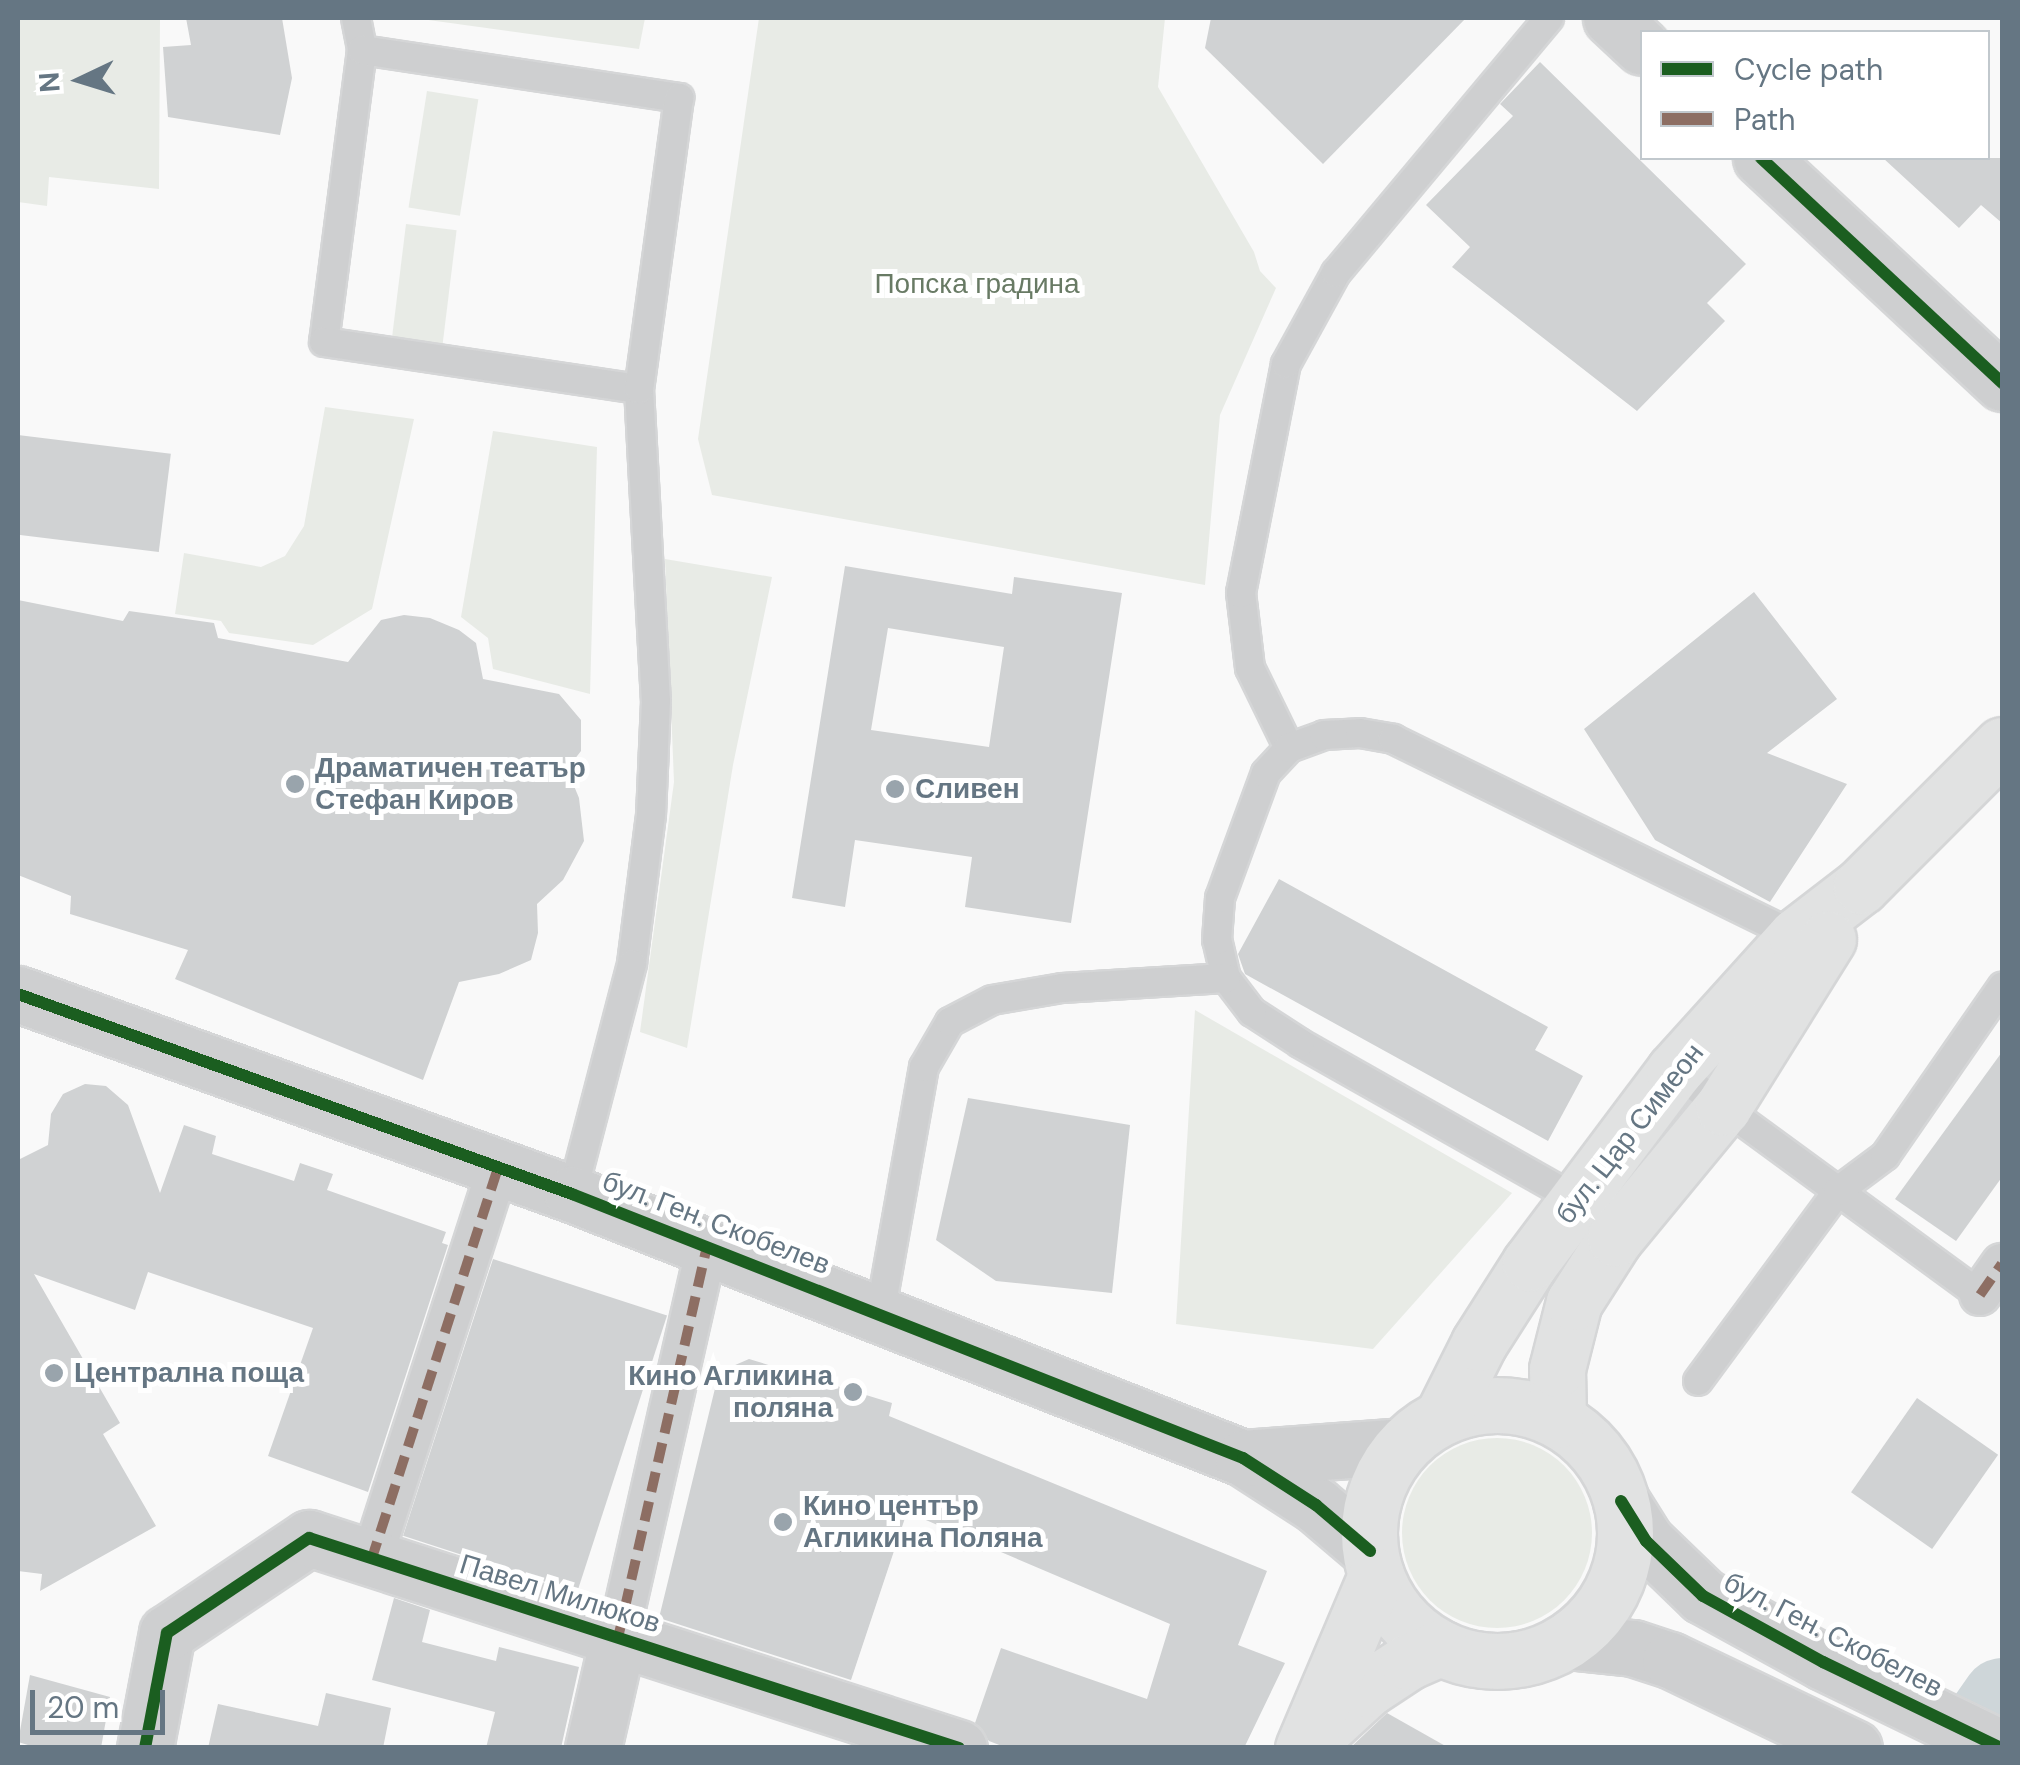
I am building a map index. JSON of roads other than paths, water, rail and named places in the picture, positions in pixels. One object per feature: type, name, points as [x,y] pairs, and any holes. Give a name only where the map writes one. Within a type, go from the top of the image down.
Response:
[{"type":"main road","name":"бул. Цар Симеон","points":[[1422,1432],[1577,1200],[1674,1070],[1796,936],[1861,886],[2002,745]]},
{"type":"main road","name":"бул. Цар Симеон","points":[[1558,1420],[1557,1369],[1574,1302],[1615,1238],[1723,1107],[1861,886]]},
{"type":"main road","points":[[1304,1748],[1373,1563],[1372,1506],[1378,1484],[1422,1432],[1480,1406],[1520,1407],[1558,1420],[1598,1454],[1621,1501],[1625,1533],[1621,1565],[1609,1595],[1591,1620],[1566,1641],[1517,1660],[1478,1660],[1440,1648],[1401,1618],[1373,1563]]},
{"type":"main road","points":[[1304,1748],[1367,1689],[1408,1662],[1440,1648]]},
{"type":"street","points":[[1611,18],[1640,44]]},
{"type":"street","points":[[1763,160],[2002,383]]},
{"type":"street","name":"бул. Ген. Скобелев","points":[[18,994],[572,1194],[1243,1458],[1316,1505],[1373,1563]]},
{"type":"street","points":[[371,1560],[498,1168]]},
{"type":"street","points":[[593,1748],[708,1247]]},
{"type":"street","name":"бул. Ген. Скобелев","points":[[1243,1458],[1422,1432]]},
{"type":"street","name":"бул. Ген. Скобелев","points":[[1621,1501],[1646,1541],[1703,1596],[1824,1662],[2001,1748]]},
{"type":"street","name":"Павел Милюков","points":[[145,1748],[168,1632],[309,1538],[959,1748]]},
{"type":"street","points":[[1566,1641],[1632,1648],[1701,1673],[1854,1748]]},
{"type":"lane","points":[[356,18],[362,50],[324,342],[639,389]]},
{"type":"lane","points":[[1289,748],[1250,668],[1242,593],[1286,364],[1336,273],[1550,18]]},
{"type":"lane","points":[[362,50],[679,98],[639,389],[656,701],[651,815],[632,964],[572,1194]]},
{"type":"lane","points":[[1577,1200],[1300,1044],[1252,1012],[1226,978],[1218,940],[1220,898],[1266,773],[1289,748],[1324,735],[1360,733],[1393,739],[1796,936]]},
{"type":"lane","points":[[880,1314],[924,1068],[950,1022],[992,1000],[1062,988],[1226,978]]},
{"type":"lane","points":[[1698,1381],[1838,1191],[1885,1156],[2002,988]]},
{"type":"lane","points":[[1674,1070],[1838,1191],[1991,1280]]},
{"type":"waterway","points":[[1967,1748],[2002,1698]]},
{"type":"place","name":"Драматичен театър Стефан Киров","points":[[295,784]]},
{"type":"place","name":"Сливен","points":[[895,789]]},
{"type":"place","name":"Централна поща","points":[[54,1373]]},
{"type":"place","name":"Кино Агликина поляна","points":[[853,1392]]},
{"type":"place","name":"Кино център Агликина Поляна","points":[[783,1522]]},
{"type":"park label","name":"Попска градина","points":[[977,284]]}]
